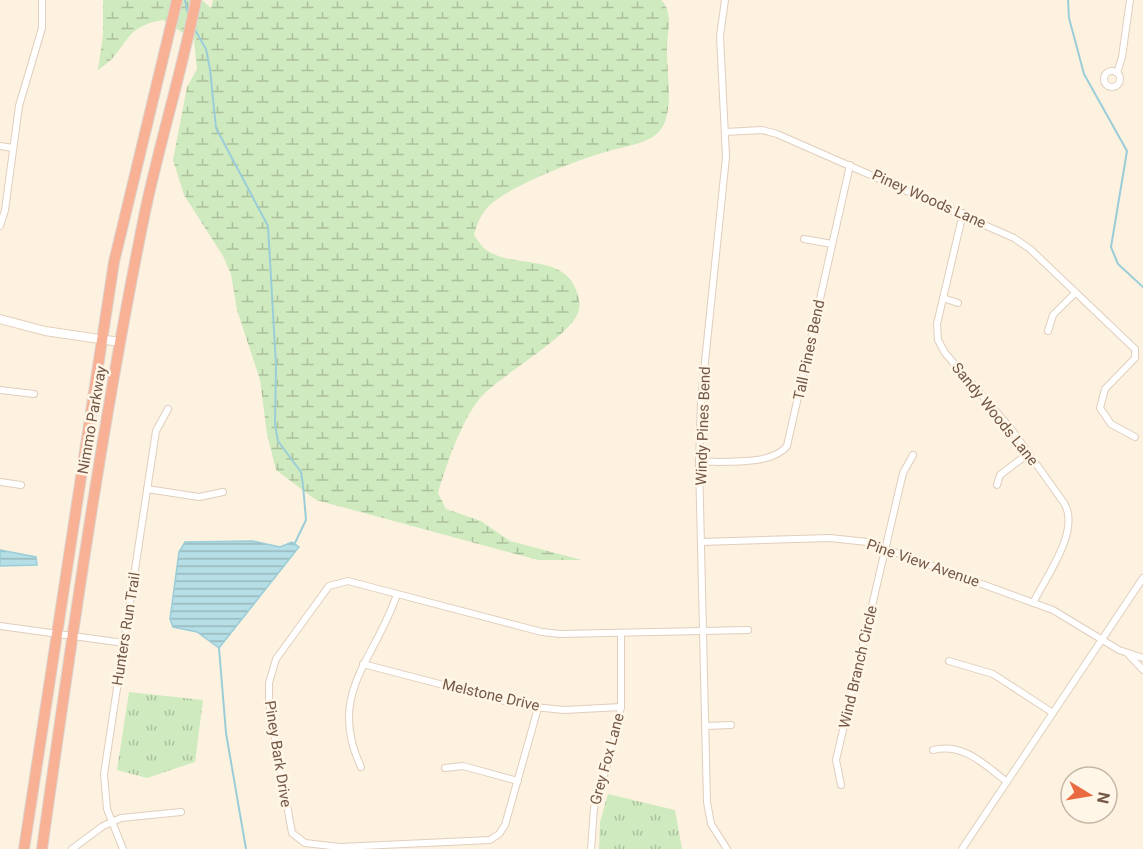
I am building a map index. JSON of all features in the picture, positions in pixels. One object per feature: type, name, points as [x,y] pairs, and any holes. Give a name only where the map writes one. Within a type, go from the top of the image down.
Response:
[{"type":"highway","name":"Nimmo Parkway","points":[[42,849],[72,636],[120,342],[146,209],[196,0]]},
{"type":"highway","name":"Nimmo Parkway","points":[[24,849],[114,262],[176,5]]},
{"type":"street","points":[[0,226],[5,210],[23,85],[42,28],[42,0]]},
{"type":"street","name":"Windy Pines Bend","points":[[725,0],[720,36],[726,164],[701,401],[699,462],[708,813],[711,824],[727,849]]},
{"type":"street","points":[[1117,73],[1122,57],[1131,0]]},
{"type":"street","name":"Piney Woods Lane","points":[[725,132],[770,132],[963,213],[1001,231],[1030,249],[1135,349],[1136,355],[1102,394],[1102,414],[1110,424],[1136,437]]},
{"type":"street","points":[[0,146],[13,148]]},
{"type":"street","name":"Tall Pines Bend","points":[[699,462],[765,459],[778,455],[787,446],[850,165]]},
{"type":"street","name":"Sandy Woods Lane","points":[[963,213],[937,324],[941,347],[1029,453],[1068,509],[1070,522],[1068,534],[1033,603]]},
{"type":"street","points":[[804,238],[832,244]]},
{"type":"street","points":[[1048,331],[1053,315],[1075,293]]},
{"type":"street","points":[[943,297],[958,303]]},
{"type":"street","points":[[0,319],[45,331],[120,342]]},
{"type":"street","points":[[0,390],[34,394]]},
{"type":"street","name":"Hunters Run Trail","points":[[123,849],[111,821],[105,797],[104,774],[156,431],[168,409]]},
{"type":"street","points":[[997,485],[1000,475],[1029,453]]},
{"type":"street","name":"Wind Branch Circle","points":[[841,785],[836,760],[903,473],[913,455]]},
{"type":"street","points":[[0,482],[21,485]]},
{"type":"street","points":[[147,489],[200,497],[223,492]]},
{"type":"street","name":"Pine View Avenue","points":[[701,542],[830,538],[867,542],[1067,617],[1128,654],[1143,658]]},
{"type":"street","points":[[963,849],[1143,578]]},
{"type":"street","name":"Piney Bark Drive","points":[[538,708],[503,829],[495,837],[485,842],[340,847],[305,843],[292,832],[269,703],[269,683],[276,659],[312,607],[335,582],[348,580],[523,629],[560,634],[748,630]]},
{"type":"street","points":[[361,767],[351,738],[349,712],[354,684],[382,631],[396,594]]},
{"type":"street","points":[[0,626],[124,643]]},
{"type":"street","name":"Grey Fox Lane","points":[[591,849],[594,808],[612,748],[621,707],[621,633]]},
{"type":"street","name":"Pine View Avenue","points":[[1128,654],[1143,670]]},
{"type":"street","points":[[949,661],[993,674],[1053,713]]},
{"type":"street","name":"Melstone Drive","points":[[363,664],[538,708],[621,707]]},
{"type":"street","points":[[705,726],[731,725]]},
{"type":"street","points":[[933,750],[959,749],[1007,782]]},
{"type":"street","points":[[445,768],[464,766],[518,781]]},
{"type":"street","points":[[72,849],[111,821],[130,816],[181,812]]},
{"type":"green space","points":[[103,0],[202,0],[211,8],[213,0],[661,0],[668,11],[669,18],[667,52],[669,98],[667,116],[660,130],[643,142],[568,165],[512,190],[488,207],[479,220],[474,235],[484,248],[495,255],[541,264],[561,272],[570,279],[575,287],[579,309],[572,323],[562,333],[491,388],[474,406],[450,456],[438,493],[446,509],[481,521],[510,541],[582,560],[538,560],[316,500],[276,470],[267,434],[260,380],[237,310],[231,274],[223,256],[184,195],[173,160],[187,87],[197,69],[194,40],[163,20],[149,23],[132,34],[116,55],[98,70],[103,35]]},
{"type":"green space","points":[[129,692],[203,700],[195,762],[147,778],[117,770]]},
{"type":"green space","points":[[608,794],[675,810],[682,849],[599,849],[600,822]]},
{"type":"water","points":[[253,541],[280,547],[292,542],[299,547],[219,648],[197,632],[173,627],[170,619],[179,552],[185,542]]},
{"type":"water","points":[[0,550],[36,557],[37,565],[0,566]]},
{"type":"waterway","points":[[185,0],[188,14]]},
{"type":"waterway","points":[[1068,0],[1069,18],[1084,74],[1127,151],[1111,247],[1118,264],[1143,287]]},
{"type":"waterway","points":[[194,28],[206,49],[216,128],[268,226],[276,365],[275,424],[278,441],[301,472],[306,520],[294,545]]},
{"type":"waterway","points":[[219,648],[226,733],[246,849]]}]
